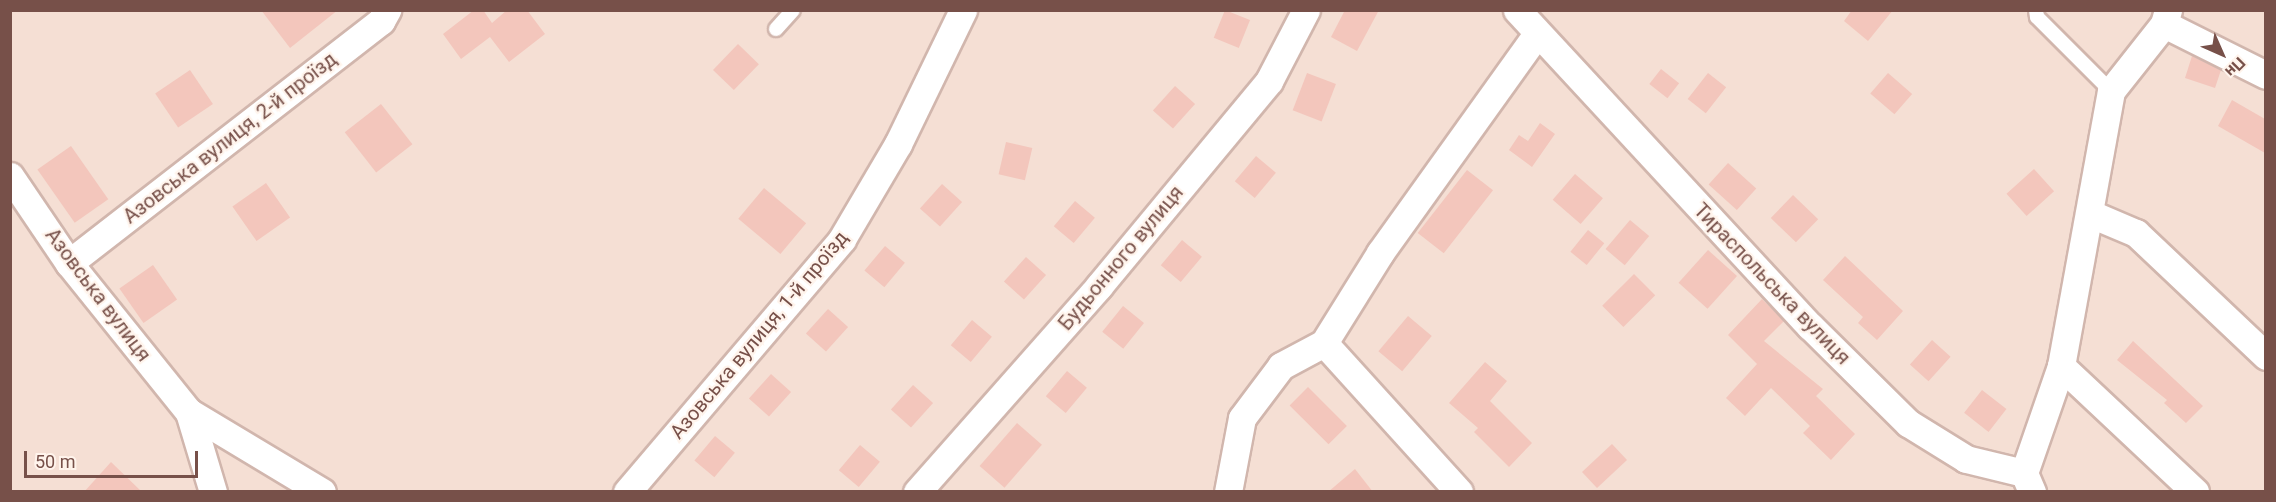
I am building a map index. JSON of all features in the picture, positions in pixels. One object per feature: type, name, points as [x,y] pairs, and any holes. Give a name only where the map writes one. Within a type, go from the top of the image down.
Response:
[{"type":"street","name":"Азовська вулиця, 2-й проїзд","points":[[69,263],[381,21],[387,10]]},
{"type":"street","name":"Азовська вулиця, 1-й проїзд","points":[[627,492],[842,239],[898,144],[963,10]]},
{"type":"street","name":"Будьонного вулиця","points":[[917,492],[1099,286],[1269,81],[1306,10]]},
{"type":"street","name":"Тираспольська вулиця","points":[[1517,10],[1810,326],[1908,423],[1966,459],[2028,482]]},
{"type":"street","points":[[2028,482],[2061,366],[2091,214],[2111,91],[2166,17],[2265,75]]},
{"type":"street","points":[[1228,492],[1242,418],[1281,366],[1324,343],[1380,253],[1537,34]]},
{"type":"street","name":"Азовська вулиця","points":[[15,192],[189,412]]},
{"type":"street","points":[[2091,214],[2136,233],[2265,356]]},
{"type":"street","points":[[1324,343],[1459,492]]},
{"type":"street","points":[[2061,366],[2195,492]]},
{"type":"street","points":[[189,412],[205,487]]},
{"type":"street","points":[[189,412],[322,492]]},
{"type":"lane","points":[[776,29],[793,10]]},
{"type":"lane","points":[[2035,13],[2111,91]]},
{"type":"shaded area","points":[[11,11],[2265,11],[2265,491],[11,491]]},
{"type":"building","points":[[261,10],[338,10],[290,48]]},
{"type":"building","points":[[474,10],[483,10],[492,23],[507,10],[527,10],[545,34],[509,62],[490,37],[461,59],[443,34]]},
{"type":"building","points":[[1225,10],[1250,20],[1239,48],[1214,38]]},
{"type":"building","points":[[1345,10],[1379,10],[1357,51],[1331,37]]},
{"type":"building","points":[[1852,10],[1893,10],[1868,41],[1844,21]]},
{"type":"building","points":[[738,44],[759,64],[734,90],[713,70]]},
{"type":"building","points":[[2192,56],[2221,70],[2215,88],[2185,78]]},
{"type":"building","points":[[1661,69],[1679,83],[1667,98],[1649,84]]},
{"type":"building","points":[[190,70],[213,104],[178,127],[155,93]]},
{"type":"building","points":[[1307,73],[1336,84],[1322,121],[1293,110]]},
{"type":"building","points":[[1708,73],[1726,87],[1706,113],[1688,99]]},
{"type":"building","points":[[1888,73],[1912,94],[1894,114],[1870,93]]},
{"type":"building","points":[[1175,86],[1195,104],[1173,129],[1153,111]]},
{"type":"building","points":[[2232,100],[2265,119],[2265,153],[2218,126]]},
{"type":"building","points":[[381,104],[412,144],[376,173],[345,132]]},
{"type":"building","points":[[1540,123],[1555,134],[1532,167],[1509,150],[1519,135],[1528,141]]},
{"type":"building","points":[[1006,142],[1032,148],[1025,180],[999,174]]},
{"type":"building","points":[[71,146],[108,199],[75,223],[37,170]]},
{"type":"building","points":[[1256,156],[1276,173],[1255,198],[1235,181]]},
{"type":"building","points":[[1728,163],[1756,188],[1737,210],[1709,185]]},
{"type":"building","points":[[2034,169],[2054,191],[2027,216],[2007,194]]},
{"type":"building","points":[[1467,170],[1493,190],[1444,253],[1418,233]]},
{"type":"building","points":[[1575,174],[1603,198],[1581,224],[1553,200]]},
{"type":"building","points":[[266,183],[290,217],[257,241],[232,207]]},
{"type":"building","points":[[942,184],[962,202],[940,227],[920,209]]},
{"type":"building","points":[[764,188],[806,223],[780,254],[738,219]]},
{"type":"building","points":[[1793,195],[1818,219],[1796,242],[1771,218]]},
{"type":"building","points":[[1075,201],[1095,218],[1074,243],[1054,226]]},
{"type":"building","points":[[1630,220],[1649,236],[1625,265],[1606,249]]},
{"type":"building","points":[[1588,230],[1604,243],[1587,265],[1570,252]]},
{"type":"building","points":[[1182,240],[1202,257],[1181,282],[1161,265]]},
{"type":"building","points":[[885,246],[905,263],[884,287],[864,271]]},
{"type":"building","points":[[1708,250],[1737,276],[1708,309],[1679,283]]},
{"type":"building","points":[[1845,256],[1903,311],[1877,340],[1858,323],[1863,317],[1823,280]]},
{"type":"building","points":[[1026,257],[1046,275],[1024,300],[1004,282]]},
{"type":"building","points":[[153,265],[177,299],[144,323],[119,289]]},
{"type":"building","points":[[1634,274],[1655,295],[1623,327],[1602,306]]},
{"type":"building","points":[[1762,299],[1784,321],[1764,341],[1823,389],[1816,396],[1855,434],[1831,460],[1803,433],[1810,426],[1771,388],[1745,416],[1726,398],[1757,364],[1728,335]]},
{"type":"building","points":[[1123,306],[1144,323],[1123,349],[1102,332]]},
{"type":"building","points":[[828,309],[848,327],[826,352],[806,334]]},
{"type":"building","points":[[1408,316],[1432,336],[1402,371],[1378,351]]},
{"type":"building","points":[[972,320],[992,337],[971,362],[951,345]]},
{"type":"building","points":[[1932,340],[1951,357],[1928,381],[1910,365]]},
{"type":"building","points":[[2133,341],[2203,406],[2186,423],[2164,403],[2167,400],[2117,360]]},
{"type":"building","points":[[1485,362],[1507,381],[1490,401],[1532,443],[1509,467],[1474,432],[1478,428],[1449,403]]},
{"type":"building","points":[[1067,371],[1087,388],[1066,413],[1046,396]]},
{"type":"building","points":[[771,374],[791,392],[769,417],[749,399]]},
{"type":"building","points":[[913,385],[933,403],[911,428],[891,410]]},
{"type":"building","points":[[1308,387],[1347,426],[1329,444],[1290,405]]},
{"type":"building","points":[[1982,390],[2006,409],[1989,432],[1964,413]]},
{"type":"building","points":[[1017,423],[1042,445],[1005,488],[980,466]]},
{"type":"building","points":[[715,436],[735,453],[714,477],[694,461]]},
{"type":"building","points":[[1612,444],[1627,460],[1597,488],[1582,472]]},
{"type":"building","points":[[860,445],[880,462],[859,487],[839,470]]},
{"type":"building","points":[[111,462],[142,492],[84,492]]},
{"type":"building","points":[[1355,469],[1373,492],[1328,492]]}]
